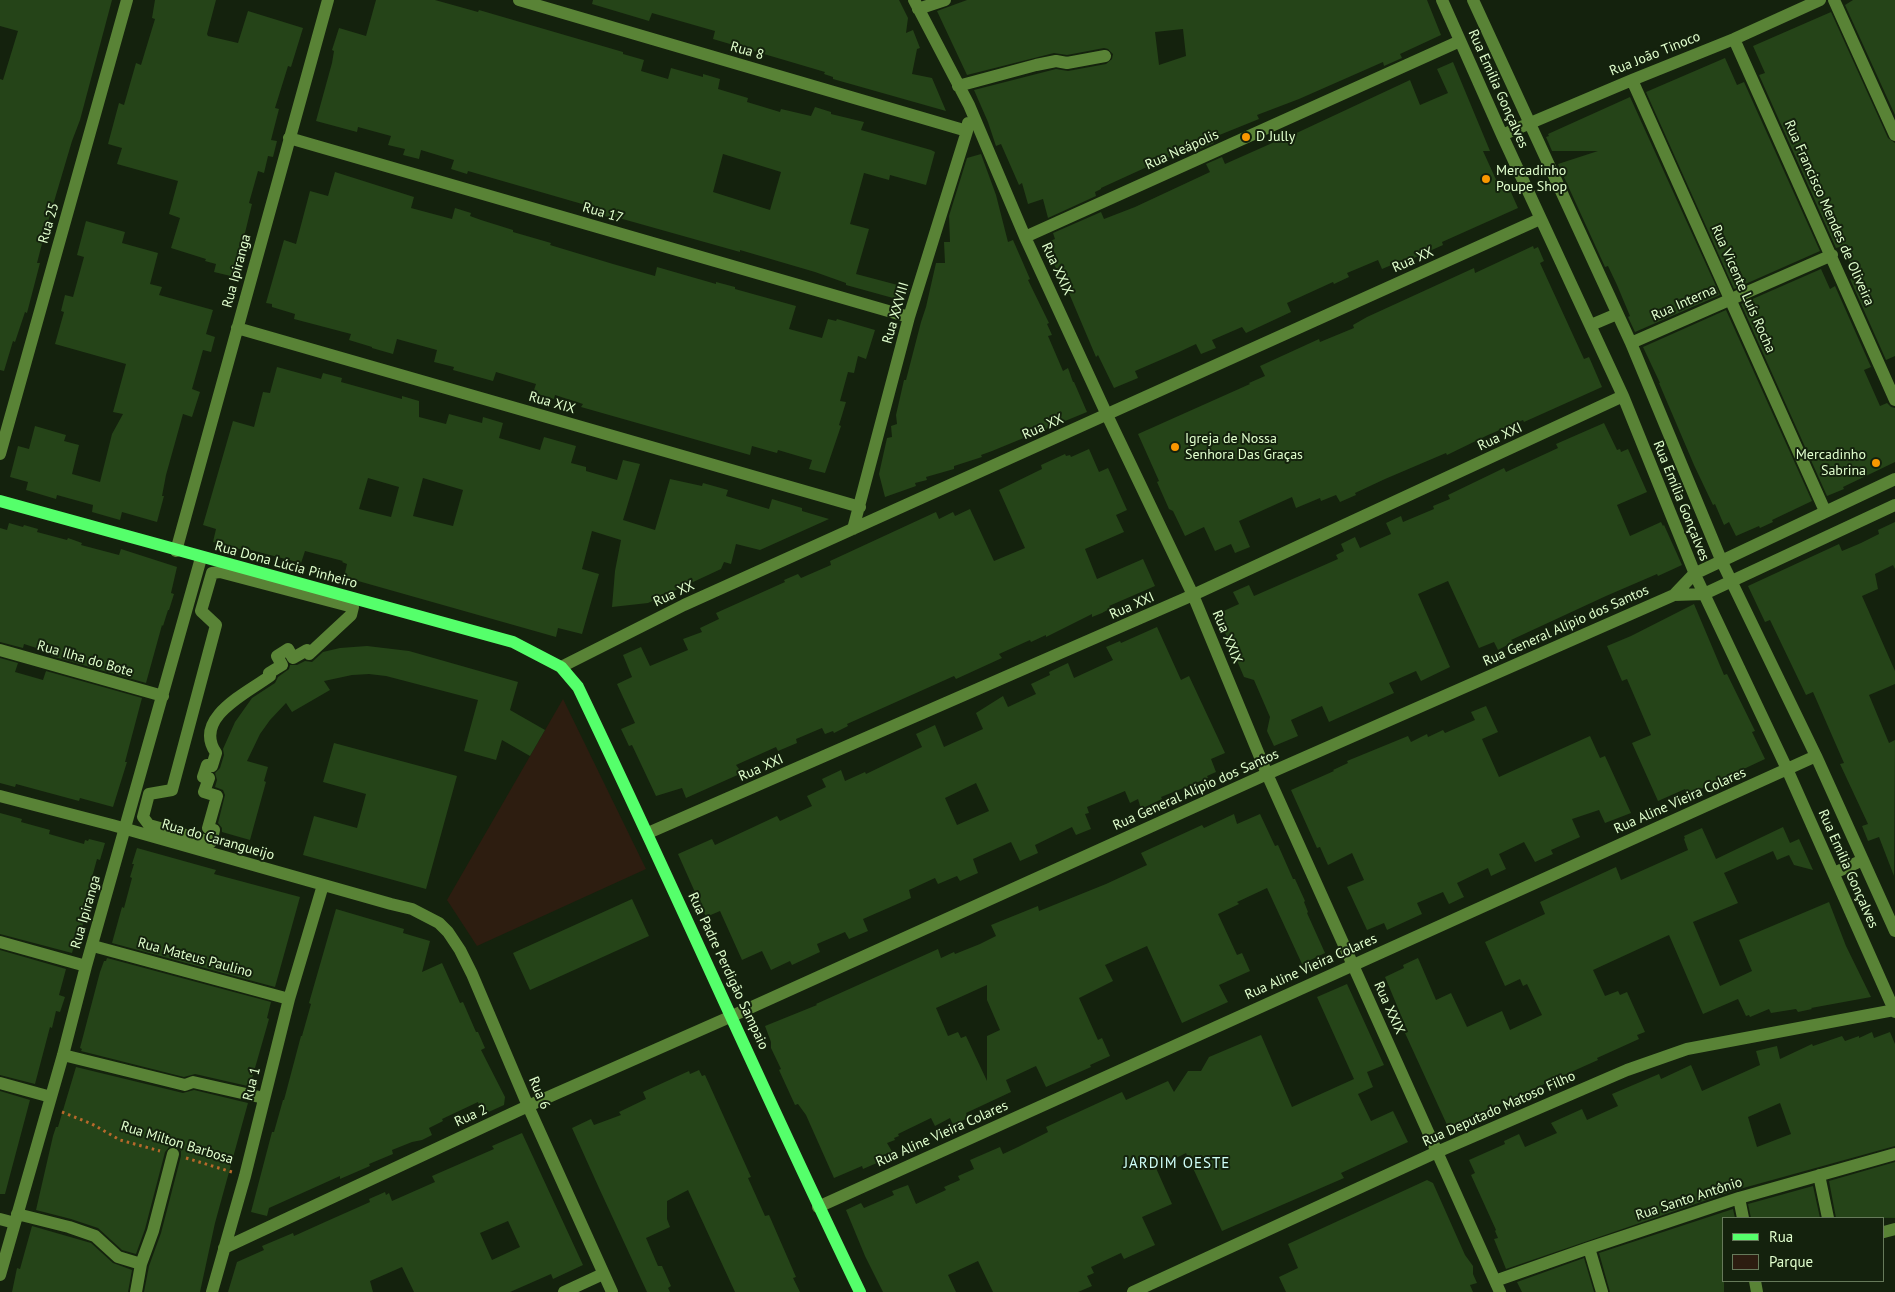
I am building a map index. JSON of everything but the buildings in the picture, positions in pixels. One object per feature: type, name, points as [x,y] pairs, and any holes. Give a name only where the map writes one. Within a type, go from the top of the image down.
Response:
[{"type":"main road","name":"Rua Dona Lúcia Pinheiro","points":[[0,501],[201,558],[512,642],[561,667]]},
{"type":"main road","name":"Rua Padre Perdigão Sampaio","points":[[561,667],[578,687],[648,833],[818,1207],[860,1292]]},
{"type":"street","name":"Rua 25","points":[[0,454],[127,0]]},
{"type":"street","name":"Rua Ipiranga","points":[[176,550],[328,0]]},
{"type":"street","name":"Rua 8","points":[[518,0],[967,131]]},
{"type":"street","points":[[916,4],[945,0]]},
{"type":"street","name":"Rua Emília Gonçalves","points":[[1442,0],[1540,219],[1623,396],[1694,574],[1787,769],[1895,1011]]},
{"type":"street","name":"Rua Emília Gonçalves","points":[[1473,0],[1631,343],[1722,562],[1816,756],[1895,931]]},
{"type":"street","name":"Rua João Tinoco","points":[[1502,135],[1734,39],[1820,0]]},
{"type":"street","points":[[1834,0],[1895,135]]},
{"type":"street","name":"Rua XXIX","points":[[916,4],[969,105],[1026,237],[1107,415],[1193,595],[1267,774],[1498,1287]]},
{"type":"street","name":"Rua Francisco Mendes de Oliveira","points":[[1734,39],[1832,255],[1895,400]]},
{"type":"street","name":"Rua Neápolis","points":[[1026,237],[1460,41]]},
{"type":"street","points":[[958,86],[1036,66],[1106,56]]},
{"type":"street","name":"Rua Vicente Luís Rocha","points":[[1632,80],[1825,511]]},
{"type":"street","name":"Rua XXVIII","points":[[853,529],[909,317],[967,131],[969,105]]},
{"type":"street","name":"Rua 17","points":[[289,138],[909,317]]},
{"type":"street","name":"Rua XX","points":[[561,667],[684,605],[1540,219]]},
{"type":"street","name":"Rua Interna","points":[[1631,343],[1832,255]]},
{"type":"street","points":[[1591,325],[1617,314]]},
{"type":"street","name":"Rua XIX","points":[[237,328],[860,507]]},
{"type":"street","name":"Rua XXI","points":[[648,833],[1193,595],[1623,396]]},
{"type":"street","name":"Rua General Alípio dos Santos","points":[[1674,595],[1694,574],[1895,479]]},
{"type":"street","name":"Rua General Alípio dos Santos","points":[[732,1016],[1267,774],[1674,595],[1704,594],[1895,505]]},
{"type":"street","name":"Rua Ipiranga","points":[[0,1275],[201,558]]},
{"type":"street","points":[[220,572],[353,607],[351,614],[309,654],[307,650],[294,658],[288,649],[277,656],[282,665],[269,673],[270,676],[225,708],[215,718],[210,728],[209,739],[216,753],[212,766],[207,765],[203,777],[208,778],[204,792],[216,796],[208,828],[214,830],[211,842],[149,825],[143,817],[149,794],[172,790],[216,625],[201,611],[212,573],[220,572]]},
{"type":"street","name":"Rua Ilha do Bote","points":[[0,650],[163,696]]},
{"type":"street","name":"Rua Aline Vieira Colares","points":[[818,1207],[1816,756]]},
{"type":"street","name":"Rua do Carangueijo","points":[[0,796],[324,884],[427,916]]},
{"type":"street","points":[[1834,874],[1863,860]]},
{"type":"street","name":"Rua 1","points":[[212,1292],[245,1176],[288,999],[324,884]]},
{"type":"street","name":"Rua 6","points":[[427,916],[439,923],[448,932],[472,974],[528,1106],[612,1292]]},
{"type":"street","points":[[0,942],[86,966]]},
{"type":"street","name":"Rua Mateus Paulino","points":[[93,946],[288,999]]},
{"type":"street","name":"Rua Deputado Matoso Filho","points":[[1133,1292],[1437,1152],[1627,1070],[1687,1049],[1895,1011]]},
{"type":"street","name":"Rua 2","points":[[224,1248],[528,1106],[732,1016]]},
{"type":"street","points":[[63,1055],[185,1085],[193,1082],[264,1098]]},
{"type":"street","points":[[0,1083],[49,1102]]},
{"type":"street","points":[[136,1292],[173,1154]]},
{"type":"street","name":"Rua Santo Antônio","points":[[1498,1287],[1589,1248],[1738,1198],[1895,1154]]},
{"type":"street","points":[[1819,1175],[1828,1217]]},
{"type":"street","points":[[1738,1198],[1743,1217]]},
{"type":"street","points":[[0,1219],[16,1218],[68,1226],[95,1236],[118,1257],[142,1264]]},
{"type":"street","points":[[1589,1248],[1602,1292]]},
{"type":"street","points":[[564,1292],[603,1274]]},
{"type":"path","name":"Rua Milton Barbosa","points":[[49,1102],[120,1140],[245,1176]]},
{"type":"green space","points":[[563,699],[646,869],[477,946],[447,900]]},
{"type":"place","name":"D Jully","points":[[1246,137]]},
{"type":"place","name":"Mercadinho Poupe Shop","points":[[1486,179]]},
{"type":"place","name":"Igreja de Nossa Senhora Das Graças","points":[[1175,447]]},
{"type":"place","name":"Mercadinho Sabrina","points":[[1876,463]]},
{"type":"district","name":"JARDIM OESTE","points":[[1177,1164]]}]
